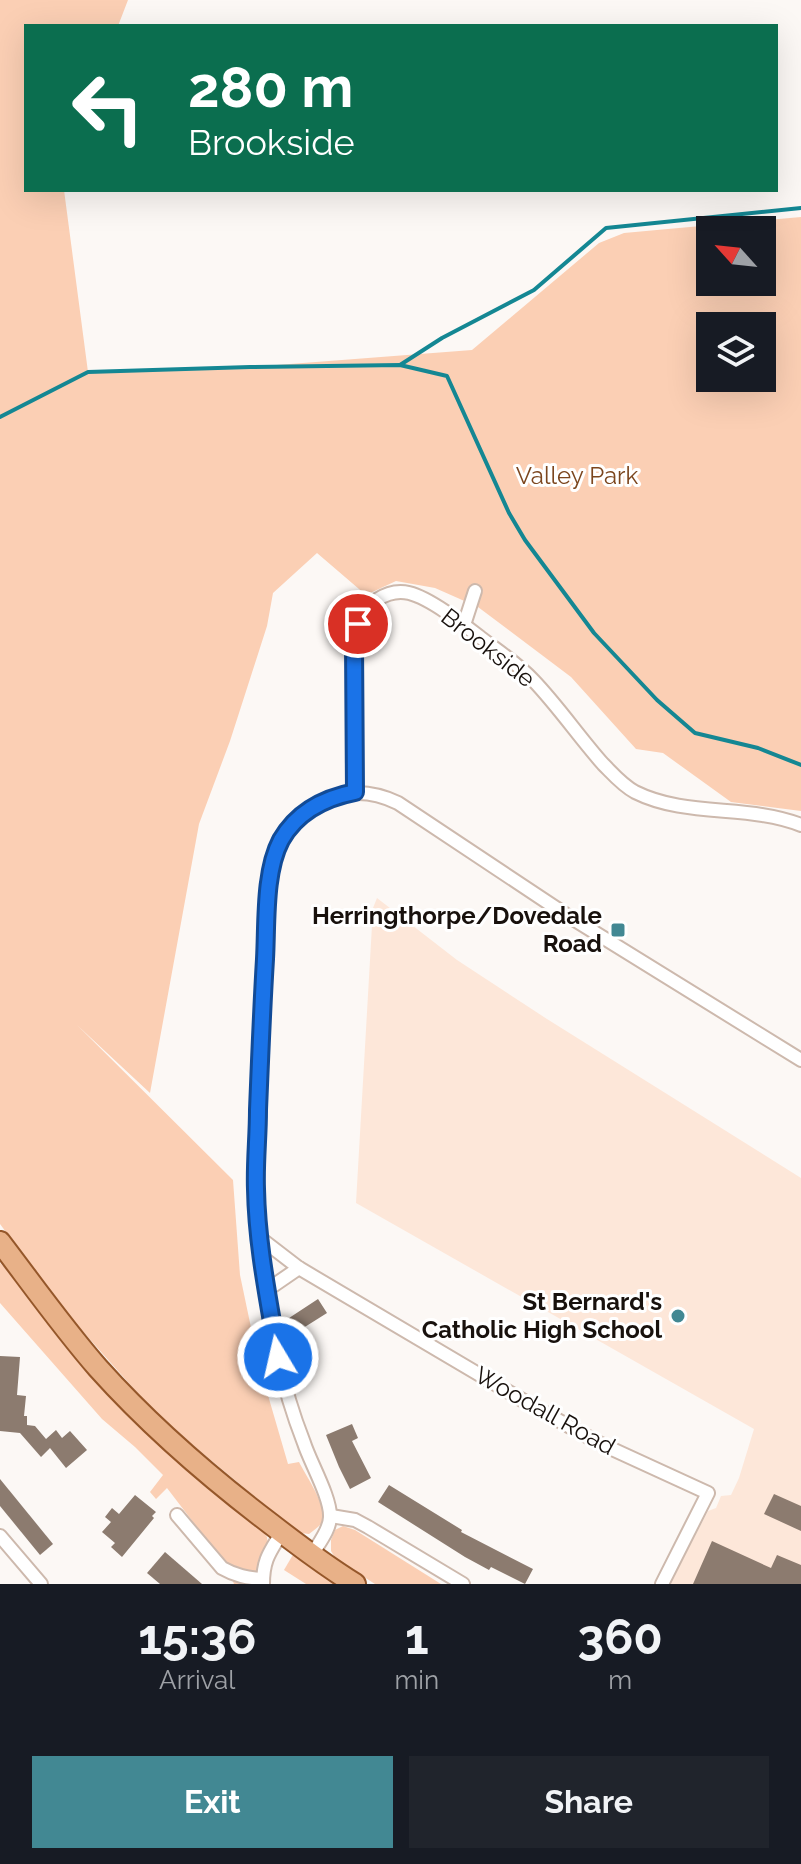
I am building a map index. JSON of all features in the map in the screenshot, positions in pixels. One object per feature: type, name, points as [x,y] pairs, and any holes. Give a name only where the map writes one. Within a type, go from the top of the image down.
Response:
[{"type":"main road","points":[[0,1242],[68,1331],[124,1396],[184,1453],[312,1555],[355,1584]]},
{"type":"street","points":[[464,625],[475,591]]},
{"type":"street","name":"Brookside","points":[[355,792],[354,644],[358,624],[366,609],[381,598],[394,593],[408,593],[464,625],[533,679],[587,746],[632,790],[668,804],[773,817],[801,825]]},
{"type":"street","points":[[312,1555],[331,1516],[289,1399],[278,1357],[256,1190],[263,992],[273,860],[281,840],[292,825],[307,811],[335,796],[355,792],[385,796],[565,914],[801,1060]]},
{"type":"street","name":"Woodall Road","points":[[260,1238],[299,1268],[529,1404],[599,1443],[708,1493],[662,1584]]},
{"type":"street","points":[[267,1290],[299,1268]]},
{"type":"street","points":[[177,1515],[222,1568],[244,1578],[263,1581],[263,1566],[282,1532]]},
{"type":"street","points":[[331,1516],[355,1520],[463,1584]]},
{"type":"street","points":[[0,1536],[41,1584]]},
{"type":"shaded area","name":"St Bernard's Catholic High School","points":[[377,898],[457,960],[801,1178],[801,1584],[670,1584],[708,1511],[716,1508],[721,1496],[731,1495],[754,1429],[356,1203],[373,908]]},
{"type":"green space","name":"Valley Park","points":[[0,0],[128,0],[119,24],[24,24],[24,192],[64,192],[88,372],[250,367],[472,350],[599,243],[624,233],[696,226],[696,296],[776,296],[776,219],[801,217],[801,811],[731,802],[663,753],[636,749],[571,677],[478,607],[435,588],[396,581],[366,595],[317,553],[273,593],[267,626],[199,824],[150,1093],[77,1025],[233,1180],[240,1275],[258,1361],[288,1464],[299,1462],[322,1508],[324,1515],[319,1526],[309,1534],[301,1533],[150,1407],[62,1308],[0,1224]]},
{"type":"green space","points":[[0,1263],[87,1372],[117,1403],[159,1443],[261,1529],[268,1544],[258,1562],[256,1584],[234,1584],[226,1565],[167,1488],[156,1499],[150,1492],[163,1475],[102,1419],[0,1303]]},
{"type":"green space","points":[[343,1526],[355,1530],[441,1584],[375,1584],[336,1559],[331,1551],[335,1530]]},
{"type":"green space","points":[[294,1553],[340,1584],[306,1584],[284,1570]]},
{"type":"building","points":[[318,1299],[327,1313],[300,1330],[298,1326],[292,1330],[286,1320]]},
{"type":"building","points":[[0,1356],[20,1357],[17,1395],[26,1396],[24,1416],[27,1416],[27,1425],[35,1426],[46,1439],[56,1430],[62,1438],[70,1431],[87,1450],[66,1468],[50,1448],[41,1457],[20,1433],[0,1431]]},
{"type":"building","points":[[352,1424],[358,1438],[352,1441],[371,1478],[350,1489],[326,1435]]},
{"type":"building","points":[[0,1479],[53,1544],[40,1555],[0,1506]]},
{"type":"building","points":[[389,1485],[461,1532],[533,1569],[525,1584],[465,1557],[378,1502]]},
{"type":"building","points":[[774,1494],[801,1506],[801,1531],[764,1514]]},
{"type":"building","points":[[135,1495],[156,1512],[122,1557],[111,1547],[115,1543],[102,1532],[111,1522],[105,1517],[112,1508],[119,1514]]},
{"type":"building","points":[[712,1541],[771,1568],[777,1555],[801,1565],[801,1584],[693,1584]]},
{"type":"building","points":[[165,1552],[202,1584],[160,1584],[147,1573]]},
{"type":"waterway","points":[[400,365],[442,338],[534,290],[606,228],[801,208]]},
{"type":"waterway","points":[[0,417],[88,372],[400,365],[447,376],[509,513],[525,540],[594,633],[657,700],[695,733],[758,748],[801,765]]},
{"type":"place","name":"Herringthorpe/Dovedale Road","points":[[618,930]]},
{"type":"place","name":"St Bernard's Catholic High School","points":[[678,1316]]},
{"type":"route","points":[[278,1357],[264,1272],[256,1190],[269,890],[273,860],[281,840],[292,825],[321,802],[355,792],[354,644],[358,624]]}]
